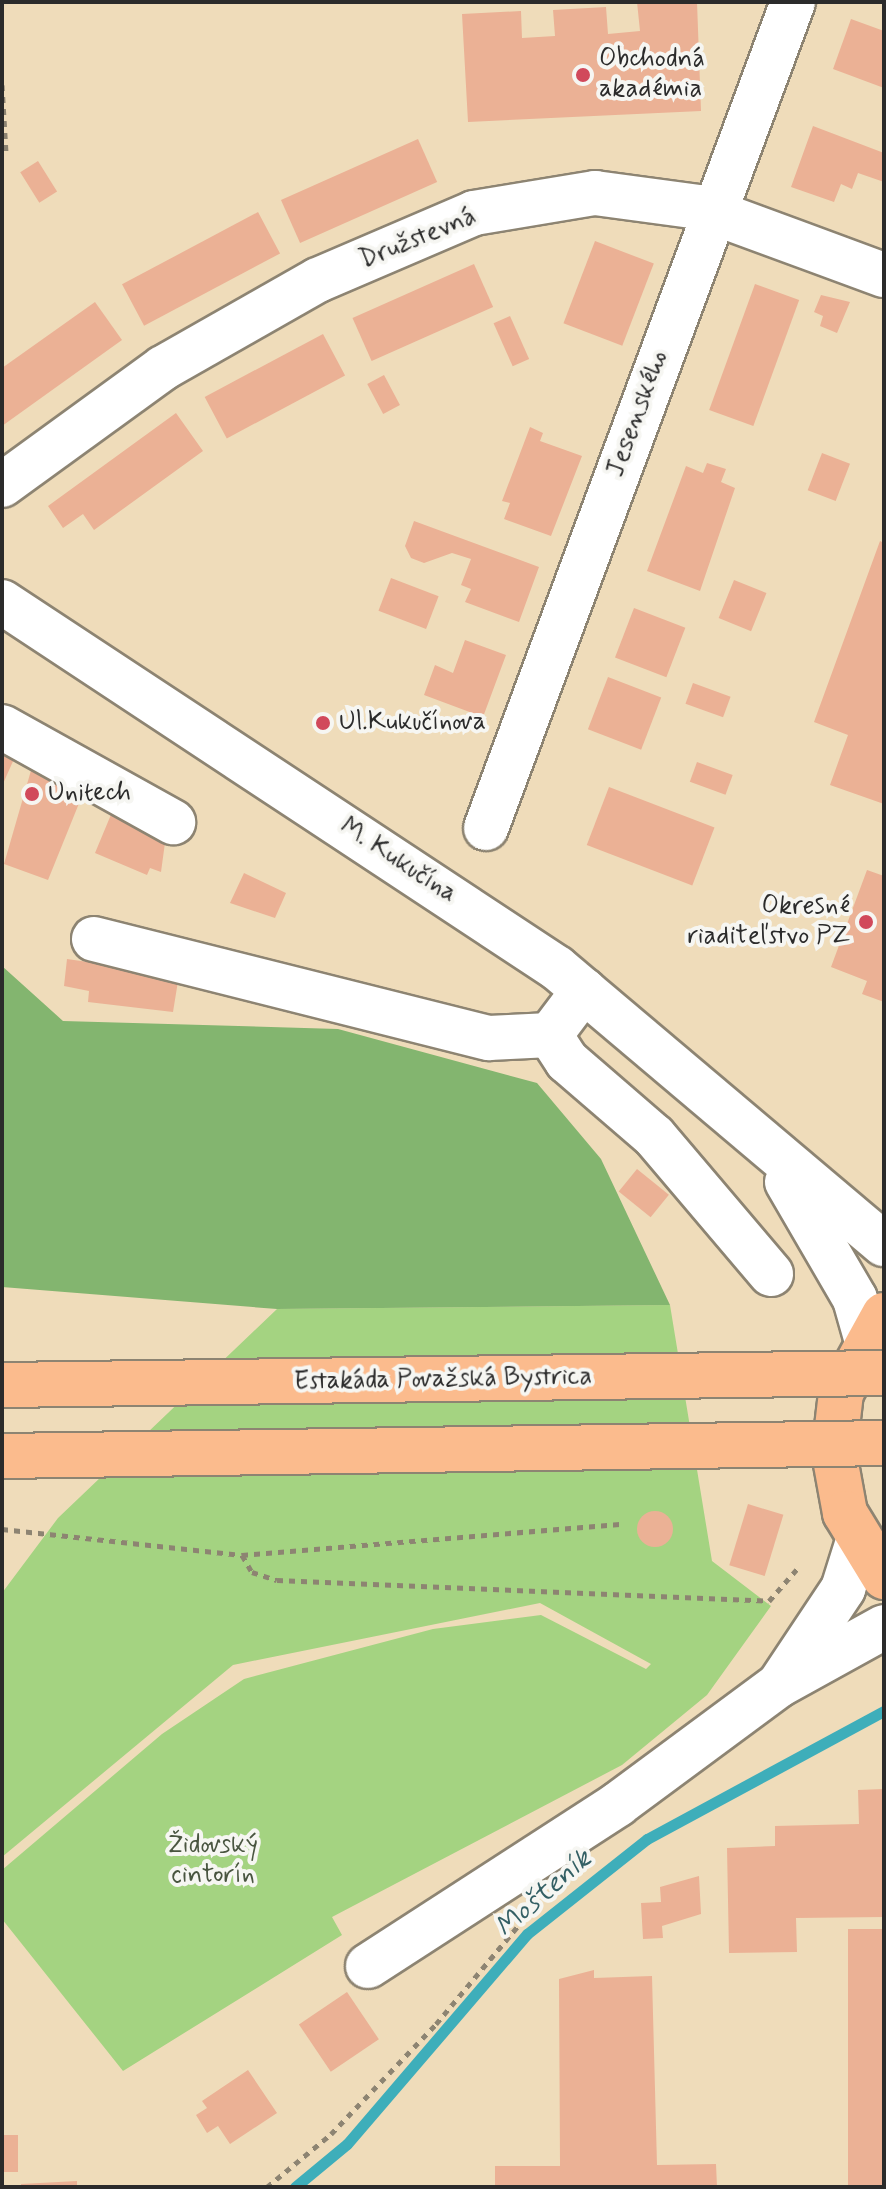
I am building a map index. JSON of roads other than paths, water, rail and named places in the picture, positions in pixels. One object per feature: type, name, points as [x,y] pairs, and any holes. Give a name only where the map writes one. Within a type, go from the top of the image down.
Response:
[{"type":"main road","name":"Estakáda Považská Bystrica","points":[[2,1385],[878,1342]]},
{"type":"main road","points":[[878,1342],[835,1422],[837,1484],[858,1541],[884,1577]]},
{"type":"main road","points":[[2,1456],[884,1443]]},
{"type":"street","name":"Jesenského","points":[[486,828],[713,209],[793,2]]},
{"type":"street","name":"Družstevná","points":[[2,485],[163,368],[318,280],[474,213],[595,193],[713,209],[884,275]]},
{"type":"street","name":"M. Kukučína","points":[[2,602],[584,990],[696,1078],[769,1153],[884,1244]]},
{"type":"street","points":[[2,727],[173,822]]},
{"type":"street","points":[[94,939],[489,1038],[550,1035]]},
{"type":"street","points":[[550,1035],[584,990]]},
{"type":"street","points":[[550,1035],[567,1061],[654,1136],[771,1274]]},
{"type":"street","name":"M. Kukučína","points":[[769,1153],[837,1265],[878,1342]]},
{"type":"street","points":[[779,1685],[843,1589],[858,1541]]},
{"type":"street","points":[[368,1966],[618,1804],[779,1685],[884,1627]]},
{"type":"waterway","name":"Mošteník","points":[[295,2187],[347,2144],[527,1934],[647,1839],[884,1711]]},
{"type":"place","name":"Obchodná akadémia","points":[[583,75]]},
{"type":"place","name":"Ul.Kukučínova","points":[[323,723]]},
{"type":"place","name":"Unitech","points":[[32,794]]},
{"type":"place","name":"Okresné riaditeľstvo PZ","points":[[866,922]]},
{"type":"park label","name":"Židovský cintorín","points":[[213,1861]]}]
